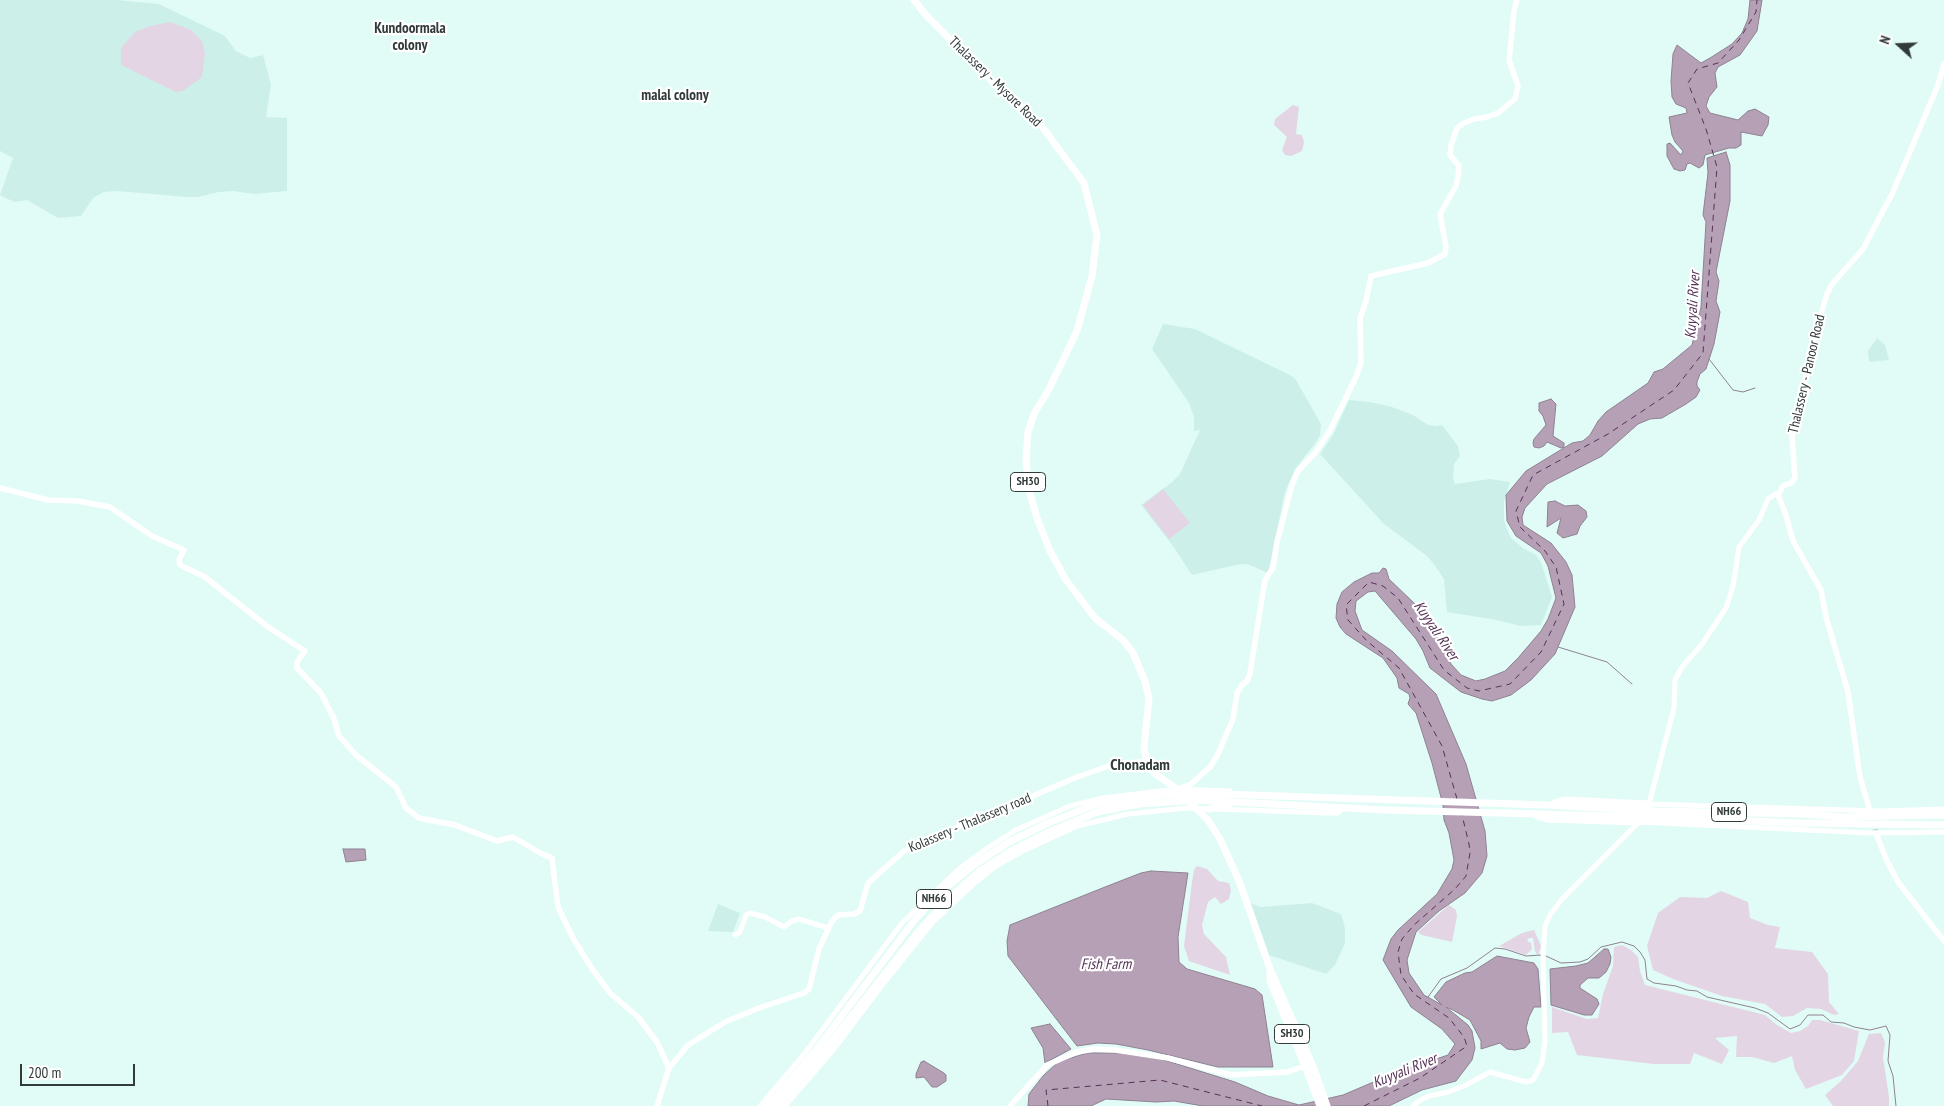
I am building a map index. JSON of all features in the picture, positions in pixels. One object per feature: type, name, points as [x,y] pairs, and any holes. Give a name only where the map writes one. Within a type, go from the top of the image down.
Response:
[{"type":"main road","name":"Thalassery - Mysore Road","points":[[914,0],[925,14],[1002,91],[1040,124],[1084,183],[1098,235],[1092,276],[1077,331],[1049,389],[1034,414],[1028,432],[1026,460],[1029,490],[1037,518],[1050,550],[1066,580],[1096,618],[1123,640],[1132,651],[1140,668],[1149,699],[1144,747],[1146,761]]},
{"type":"main road","points":[[1177,789],[1191,784],[1210,768],[1233,719],[1237,693],[1240,687],[1247,681],[1250,673],[1265,580],[1273,568],[1277,542],[1292,485],[1298,471],[1315,453],[1329,432],[1361,363],[1360,318],[1371,276],[1428,263],[1444,254],[1446,247],[1440,214],[1456,186],[1460,172],[1459,166],[1450,155],[1451,145],[1457,128],[1474,118],[1487,117],[1498,113],[1510,104],[1518,92],[1518,86],[1509,60],[1514,10],[1517,0]]},
{"type":"main road","name":"Thalassery - Panoor Road","points":[[1778,494],[1783,486],[1791,483],[1795,478],[1792,437],[1798,421],[1810,350],[1827,294],[1832,284],[1863,249],[1889,200],[1938,85],[1944,64]]},
{"type":"main road","points":[[0,488],[48,500],[78,501],[110,507],[152,536],[184,550],[179,560],[180,565],[204,577],[268,627],[305,651],[297,662],[297,668],[321,693],[334,719],[339,736],[356,755],[396,787],[406,808],[419,818],[455,825],[497,841],[513,837],[552,858],[558,907],[574,940],[592,970],[610,993],[638,1017],[657,1042],[669,1068]]},
{"type":"main road","points":[[1778,494],[1786,512],[1793,541],[1821,590],[1826,617],[1848,692],[1860,777],[1870,810]]},
{"type":"main road","points":[[1146,761],[1153,772],[1196,804]]},
{"type":"main road","name":"Kolassery - Thalassery road","points":[[828,928],[838,915],[854,914],[860,911],[868,883],[904,851],[989,813],[1008,807],[1077,777],[1109,766],[1146,761]]},
{"type":"main road","points":[[1205,790],[1228,794]]},
{"type":"main road","name":"NH66","points":[[768,1106],[816,1050],[914,922],[950,883],[1009,842],[1094,805],[1138,797],[1189,793],[1546,805],[1656,811],[1800,814],[1842,818],[1944,815]]},
{"type":"main road","points":[[1546,805],[1564,800],[1649,804]]},
{"type":"main road","name":"NH66","points":[[777,1106],[821,1055],[918,932],[947,900],[980,872],[1011,851],[1047,833],[1097,812],[1140,804],[1176,801],[1196,804],[1245,803],[1385,810],[1528,813],[1798,824],[1944,825]]},
{"type":"main road","points":[[1209,809],[1216,806],[1235,806],[1245,803]]},
{"type":"main road","name":"sh30","points":[[1196,804],[1220,839],[1240,883],[1270,969],[1308,1064]]},
{"type":"main road","points":[[1528,813],[1547,819],[1640,822]]},
{"type":"main road","points":[[1876,832],[1887,861],[1898,882],[1944,941]]},
{"type":"main road","points":[[657,1106],[669,1068],[688,1045],[725,1022],[758,1008],[804,993],[809,989],[819,948],[828,928]]},
{"type":"main road","points":[[1010,1106],[1047,1065],[1077,1052],[1094,1049],[1115,1050],[1168,1058],[1231,1075],[1287,1072],[1308,1064],[1318,1103]]},
{"type":"main road","name":"SH30","points":[[1308,1064],[1314,1069],[1327,1106]]},
{"type":"street","points":[[1778,494],[1768,499],[1759,520],[1739,547],[1733,586],[1726,608],[1702,644],[1682,667],[1676,680],[1674,708],[1649,804],[1870,810],[1944,809]]},
{"type":"street","points":[[760,1106],[810,1046],[902,923],[960,868],[1016,830],[1070,806],[1103,798],[1177,789],[1312,794],[1339,798]]},
{"type":"street","points":[[785,1106],[829,1055],[933,922],[971,886],[996,866],[1030,848],[1085,824],[1137,813],[1196,804],[1209,809],[1328,813],[1338,813],[1344,808]]},
{"type":"street","points":[[1413,1106],[1429,1096],[1464,1086],[1490,1072],[1526,1082],[1533,1080],[1542,1063],[1545,1042],[1543,949],[1546,926],[1550,915],[1562,899],[1640,822],[1876,832],[1944,832]]},
{"type":"street","points":[[735,935],[740,932],[746,914],[750,912],[765,917],[784,928],[792,921],[799,919],[828,928]]},
{"type":"shaded area","points":[[0,0],[118,0],[159,4],[225,36],[236,51],[250,58],[263,55],[271,85],[266,117],[287,118],[287,191],[254,194],[233,191],[198,197],[117,191],[104,192],[93,198],[81,216],[58,218],[27,200],[14,202],[0,195],[13,158],[0,151]]},
{"type":"shaded area","points":[[170,22],[191,30],[202,41],[205,53],[202,77],[183,91],[176,92],[121,65],[121,48],[135,32],[150,26]]},
{"type":"shaded area","points":[[1293,105],[1299,107],[1296,134],[1302,135],[1304,142],[1302,151],[1291,156],[1285,155],[1282,150],[1287,137],[1274,125],[1275,119]]},
{"type":"shaded area","points":[[1163,324],[1195,329],[1290,375],[1296,380],[1321,424],[1320,435],[1317,441],[1295,469],[1285,492],[1268,573],[1247,564],[1192,575],[1173,546],[1141,505],[1180,474],[1200,430],[1194,431],[1194,417],[1189,403],[1152,349]]},
{"type":"shaded area","points":[[1877,338],[1885,345],[1889,360],[1869,362],[1868,351]]},
{"type":"shaded area","points":[[1349,400],[1392,407],[1413,415],[1428,425],[1442,425],[1458,446],[1460,456],[1454,464],[1453,477],[1455,484],[1490,479],[1510,482],[1504,501],[1504,520],[1507,529],[1511,538],[1523,548],[1536,555],[1541,562],[1552,597],[1541,625],[1520,626],[1497,620],[1447,612],[1444,579],[1433,563],[1427,556],[1384,524],[1320,454],[1333,435]]},
{"type":"shaded area","points":[[1163,489],[1190,523],[1169,539],[1143,505]]},
{"type":"shaded area","points":[[1197,866],[1207,869],[1218,881],[1229,883],[1231,890],[1229,899],[1221,904],[1215,897],[1208,902],[1202,925],[1204,934],[1226,957],[1230,975],[1189,961],[1184,946],[1192,882],[1194,870]]},
{"type":"shaded area","points":[[1721,891],[1748,902],[1750,918],[1768,925],[1780,927],[1775,948],[1812,952],[1828,974],[1829,1002],[1839,1014],[1834,1015],[1821,1009],[1807,1008],[1793,1016],[1782,1017],[1765,1004],[1722,996],[1653,970],[1647,946],[1658,913],[1680,897],[1707,898]]},
{"type":"shaded area","points":[[1250,903],[1261,907],[1312,903],[1341,914],[1345,928],[1345,943],[1335,965],[1326,974],[1269,955]]},
{"type":"shaded area","points":[[718,904],[740,913],[733,932],[708,931]]},
{"type":"shaded area","points":[[1449,905],[1456,910],[1457,916],[1452,942],[1422,935],[1418,932]]},
{"type":"shaded area","points":[[1534,930],[1541,946],[1538,956],[1535,951],[1533,938],[1529,938],[1527,941],[1531,943],[1532,949],[1526,955],[1499,946],[1522,933]]},
{"type":"shaded area","points":[[1622,945],[1638,957],[1645,985],[1765,1015],[1791,1033],[1800,1031],[1808,1026],[1812,1020],[1820,1020],[1859,1031],[1854,1061],[1842,1075],[1806,1089],[1795,1070],[1792,1056],[1774,1063],[1752,1057],[1736,1057],[1737,1036],[1715,1038],[1729,1050],[1722,1064],[1694,1053],[1690,1064],[1654,1064],[1577,1055],[1568,1032],[1552,1033],[1552,1007],[1587,1019],[1598,1018],[1603,994],[1613,966],[1614,947]]},
{"type":"shaded area","points":[[1881,1033],[1885,1042],[1883,1057],[1889,1106],[1833,1106],[1825,1095],[1841,1081],[1858,1061],[1869,1034]]},
{"type":"water","points":[[1750,0],[1762,0],[1757,31],[1740,55],[1718,67],[1715,73],[1717,87],[1709,97],[1706,106],[1710,113],[1738,120],[1748,111],[1755,109],[1769,117],[1768,125],[1762,136],[1741,132],[1741,145],[1736,148],[1729,148],[1705,155],[1703,165],[1699,168],[1690,163],[1687,164],[1685,170],[1674,169],[1667,156],[1667,144],[1670,143],[1681,155],[1683,151],[1672,135],[1669,117],[1687,113],[1686,108],[1676,104],[1672,97],[1673,54],[1677,45],[1701,63],[1710,58],[1732,44],[1742,33],[1748,19]]},
{"type":"water","name":"Kuyyali River","points":[[1726,152],[1730,165],[1730,201],[1716,272],[1719,281],[1716,301],[1720,312],[1714,344],[1706,369],[1700,374],[1697,382],[1700,390],[1696,397],[1662,418],[1650,419],[1638,424],[1602,456],[1547,484],[1525,508],[1522,517],[1523,525],[1551,543],[1566,562],[1572,575],[1575,607],[1555,654],[1531,680],[1511,695],[1492,701],[1482,699],[1461,692],[1430,668],[1416,639],[1375,591],[1368,592],[1356,601],[1355,611],[1362,630],[1392,651],[1436,694],[1466,764],[1485,831],[1487,856],[1482,873],[1465,893],[1439,911],[1416,932],[1407,960],[1409,973],[1424,995],[1442,1005],[1434,997],[1446,982],[1465,973],[1472,972],[1497,956],[1534,963],[1538,969],[1541,1007],[1534,1007],[1529,1017],[1526,1028],[1530,1042],[1525,1048],[1515,1050],[1507,1049],[1500,1043],[1481,1049],[1481,1041],[1470,1020],[1446,1007],[1468,1025],[1472,1031],[1475,1048],[1472,1060],[1456,1081],[1422,1090],[1389,1106],[1203,1106],[1174,1101],[1156,1102],[1106,1099],[1091,1106],[1028,1106],[1029,1094],[1043,1076],[1058,1062],[1087,1053],[1119,1053],[1161,1059],[1235,1082],[1268,1096],[1299,1105],[1343,1095],[1397,1072],[1448,1055],[1455,1044],[1442,1029],[1411,1007],[1383,960],[1391,939],[1398,930],[1437,894],[1452,869],[1454,860],[1449,833],[1444,820],[1443,805],[1416,713],[1408,704],[1409,694],[1399,688],[1397,678],[1383,658],[1346,634],[1340,627],[1336,618],[1337,604],[1342,592],[1354,582],[1372,573],[1379,573],[1383,568],[1386,569],[1389,579],[1415,604],[1438,639],[1451,664],[1461,675],[1476,681],[1485,679],[1505,671],[1518,658],[1541,631],[1556,598],[1548,566],[1541,553],[1516,536],[1507,521],[1506,495],[1526,471],[1572,443],[1583,441],[1590,435],[1606,412],[1648,383],[1654,372],[1663,369],[1692,345],[1701,307],[1706,222],[1703,215],[1708,173],[1707,158]]},
{"type":"water","points":[[1551,399],[1556,404],[1553,436],[1564,443],[1564,447],[1561,448],[1547,442],[1539,448],[1534,447],[1534,439],[1546,425],[1539,411],[1539,403]]},
{"type":"water","points":[[1555,501],[1565,506],[1578,505],[1586,511],[1587,517],[1577,534],[1563,538],[1557,533],[1561,518],[1547,527],[1548,502]]},
{"type":"water","points":[[343,849],[365,849],[366,860],[346,862]]},
{"type":"water","name":"Fish Farm","points":[[1151,871],[1188,873],[1178,937],[1179,962],[1187,969],[1255,989],[1262,995],[1273,1067],[1218,1067],[1116,1044],[1098,1043],[1077,1046],[1008,956],[1007,941],[1010,925],[1141,873]]},
{"type":"water","points":[[1604,949],[1608,949],[1611,957],[1606,972],[1599,978],[1588,978],[1580,985],[1580,988],[1597,999],[1599,1004],[1592,1015],[1584,1015],[1551,1005],[1550,969],[1588,963]]},
{"type":"water","points":[[1050,1024],[1071,1049],[1045,1063],[1043,1048],[1031,1028]]},
{"type":"water","points":[[924,1061],[944,1073],[946,1081],[937,1087],[932,1087],[924,1077],[916,1078],[921,1062]]},
{"type":"waterway","points":[[1709,359],[1733,390],[1743,392],[1755,388]]},
{"type":"waterway","points":[[1558,647],[1607,662],[1632,684]]},
{"type":"waterway","points":[[1546,956],[1561,963],[1580,962],[1588,959],[1601,947],[1622,942],[1634,946],[1640,952],[1645,960],[1647,979],[1654,983],[1697,991],[1707,997],[1755,1008],[1768,1013],[1790,1029],[1800,1025],[1808,1015],[1823,1015],[1831,1022],[1844,1023],[1870,1030],[1886,1026],[1890,1035],[1888,1061],[1893,1076],[1896,1106]]},
{"type":"waterway","points":[[1428,997],[1441,979],[1467,968],[1495,948],[1505,949],[1526,956],[1542,955]]},
{"type":"ferry route","points":[[1457,799],[1442,746],[1399,668],[1367,641],[1348,620],[1346,605],[1369,582],[1383,586],[1398,598],[1444,670],[1467,688],[1479,691],[1510,684],[1541,652],[1564,604],[1556,567],[1545,551],[1520,527],[1516,511],[1533,475],[1608,434],[1674,390],[1703,353],[1717,167],[1706,129],[1688,83],[1697,69],[1718,63],[1739,40],[1756,12],[1757,0]]},
{"type":"ferry route","points":[[1364,1106],[1420,1078],[1467,1046],[1464,1037],[1449,1018],[1414,994],[1401,975],[1398,952],[1402,939],[1414,925],[1455,889],[1466,876],[1470,853],[1462,815]]},
{"type":"ferry route","points":[[1048,1106],[1046,1090],[1160,1080],[1262,1106]]},
{"type":"tunnel","points":[[1870,813],[1876,833]]},
{"type":"district","name":"Kundoormala colony","points":[[410,38]]},
{"type":"district","name":"malal colony","points":[[675,96]]},
{"type":"district","name":"Chonadam","points":[[1140,765]]}]
